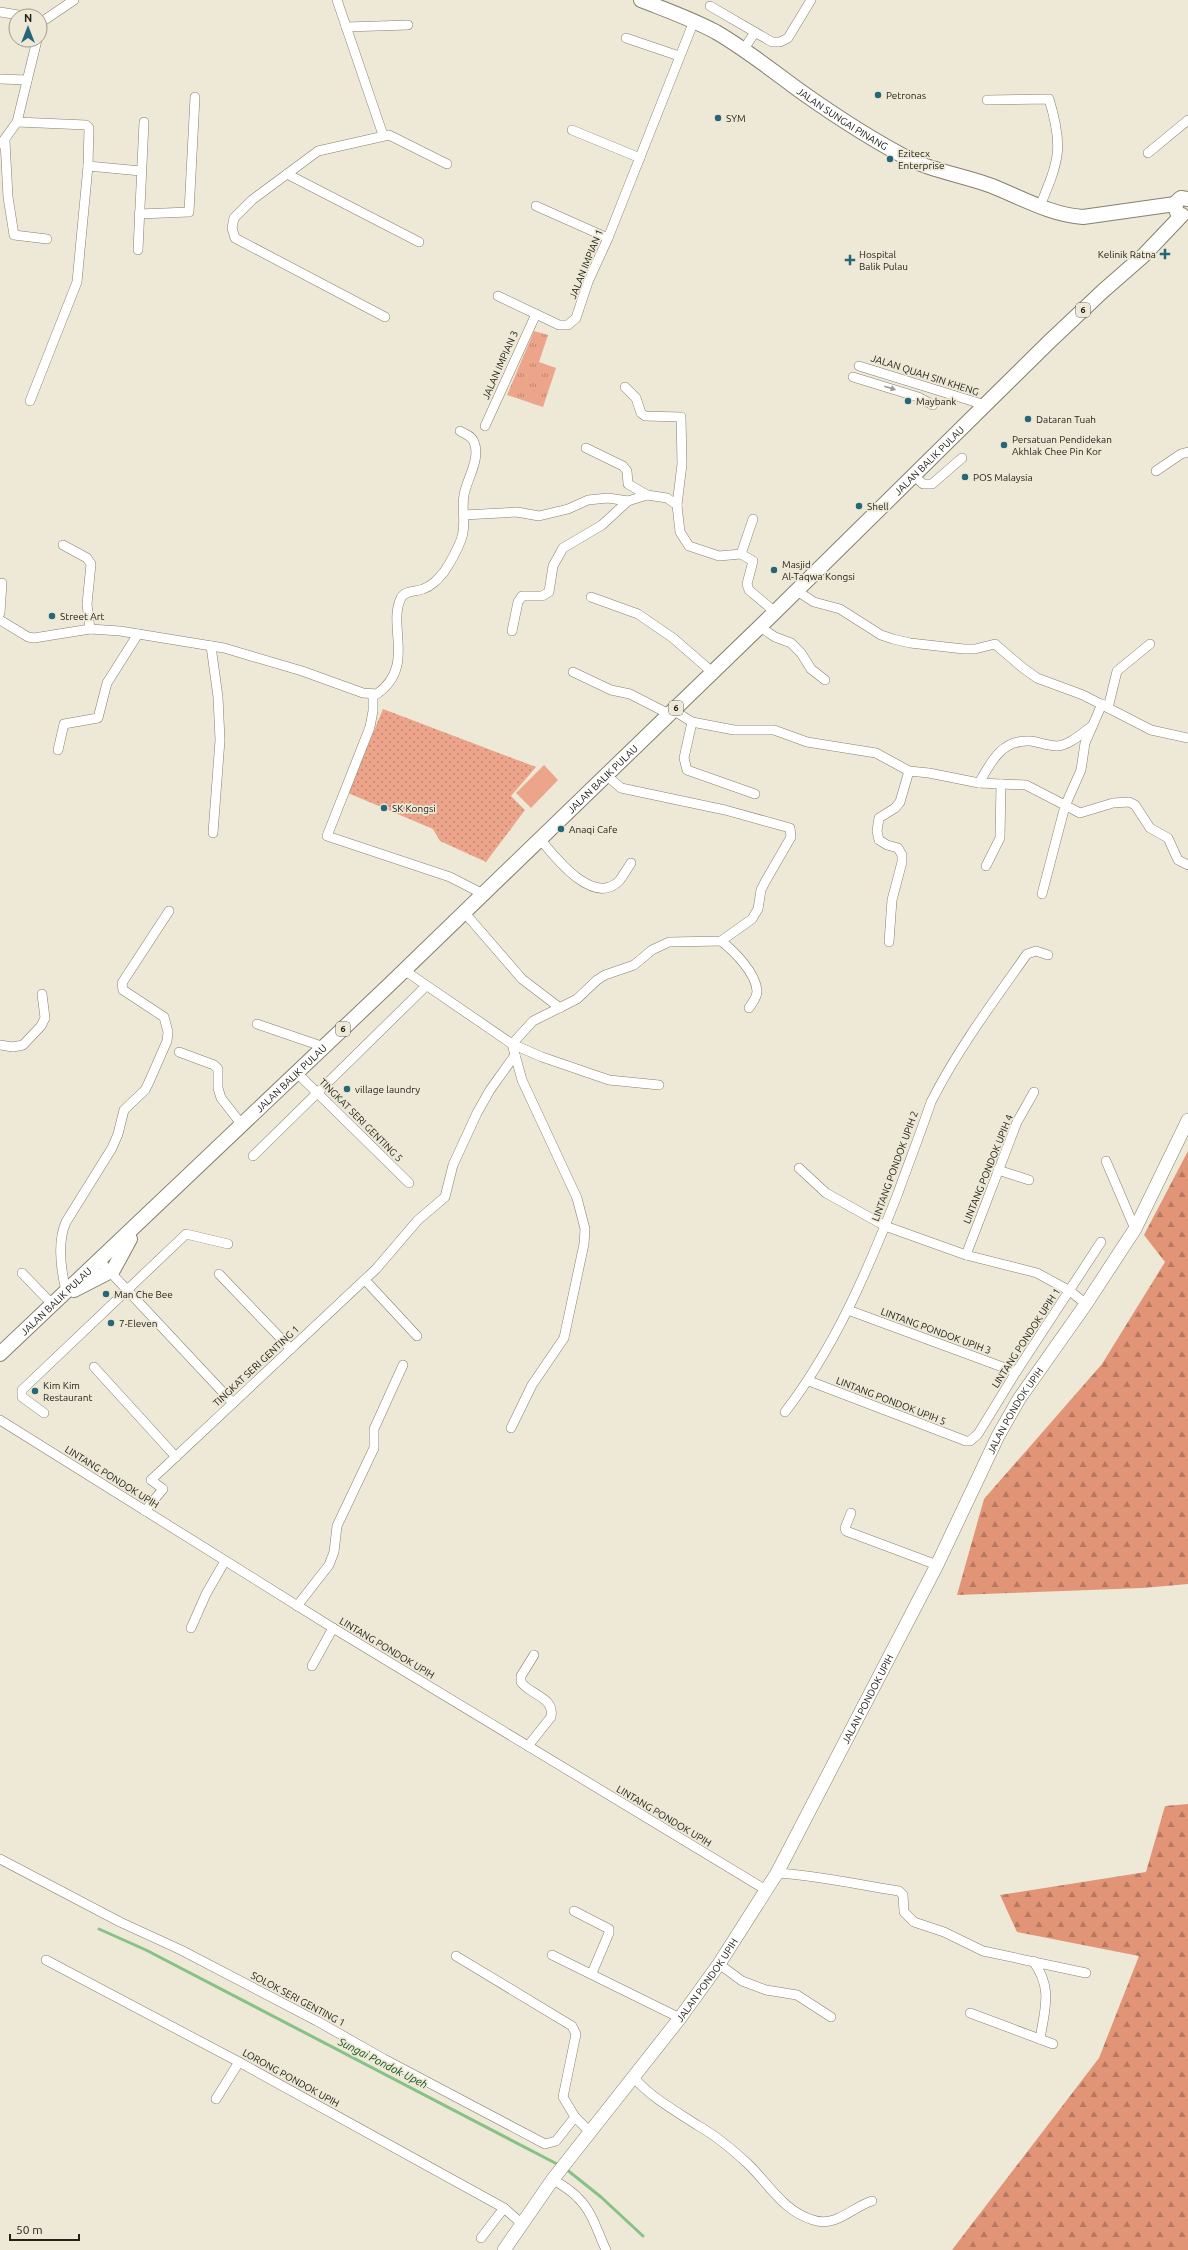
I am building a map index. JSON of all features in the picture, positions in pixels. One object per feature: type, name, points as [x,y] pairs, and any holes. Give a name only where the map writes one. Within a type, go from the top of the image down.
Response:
[{"type":"main road","name":"JALAN SUNGAI PINANG","points":[[641,0],[694,21],[744,49],[823,107],[912,160],[992,186],[1060,213],[1083,217],[1183,208]]},
{"type":"main road","name":"JALAN BALIK PULAU","points":[[0,1354],[297,1073],[760,627],[984,405],[1103,291],[1143,256],[1183,208]]},
{"type":"main road","name":"JALAN PONDOK UPIH","points":[[504,2250],[521,2223],[559,2171],[680,2018],[719,1964],[777,1873],[936,1564],[998,1436],[1019,1398],[1086,1304],[1135,1229],[1188,1120]]},
{"type":"main road","points":[[59,1298],[111,1272],[142,1220]]},
{"type":"street","points":[[48,19],[74,0]]},
{"type":"street","points":[[337,0],[383,135]]},
{"type":"street","points":[[710,6],[772,42],[788,38],[810,0]]},
{"type":"street","name":"JALAN IMPIAN 1","points":[[498,296],[559,326],[568,325],[576,318],[588,282],[608,238],[694,21]]},
{"type":"street","points":[[346,26],[408,25]]},
{"type":"street","points":[[744,49],[755,32]]},
{"type":"street","points":[[626,38],[679,56]]},
{"type":"street","points":[[35,48],[17,122],[3,143],[8,197],[14,235],[47,239]]},
{"type":"street","points":[[0,79],[27,80]]},
{"type":"street","points":[[139,214],[188,212],[195,97]]},
{"type":"street","points":[[987,100],[1049,99],[1059,135],[1058,155],[1056,167],[1040,206]]},
{"type":"street","points":[[1148,153],[1188,120]]},
{"type":"street","points":[[17,122],[88,126],[88,166],[77,282],[30,401]]},
{"type":"street","points":[[138,250],[144,122]]},
{"type":"street","points":[[572,130],[640,158]]},
{"type":"street","points":[[385,317],[235,238],[232,228],[234,218],[252,200],[318,151],[383,135],[389,135],[447,164]]},
{"type":"street","points":[[88,166],[141,171]]},
{"type":"street","points":[[287,174],[420,242]]},
{"type":"street","points":[[536,206],[608,238]]},
{"type":"street","name":"JALAN IMPIAN 3","points":[[485,426],[536,314]]},
{"type":"street","name":"JALAN QUAH SIN KHENG","points":[[859,366],[984,405]]},
{"type":"street","points":[[853,377],[918,397],[932,405]]},
{"type":"street","points":[[625,387],[636,398],[641,413],[645,416],[681,417],[682,464],[677,505],[680,532],[689,546],[719,556],[741,554],[753,561],[747,584],[748,590],[775,612]]},
{"type":"street","points":[[0,620],[28,637],[34,638],[90,630],[138,634],[239,651],[372,695],[383,690],[394,671],[400,646],[398,611],[401,597],[404,594],[423,589],[438,579],[462,540],[464,494],[474,464],[476,447],[472,438],[460,431]]},
{"type":"street","points":[[586,448],[623,466],[627,471],[628,484],[647,495],[667,498],[677,505]]},
{"type":"street","points":[[1156,471],[1181,454],[1188,452]]},
{"type":"street","points":[[913,475],[921,483],[932,484],[962,458]]},
{"type":"street","points":[[464,515],[517,512],[539,516],[598,499],[628,501],[647,495]]},
{"type":"street","points":[[512,630],[518,602],[522,596],[542,596],[549,592],[553,566],[562,548],[608,520],[628,501]]},
{"type":"street","points":[[741,554],[752,519]]},
{"type":"street","points":[[63,545],[88,558],[91,564],[87,604],[90,630]]},
{"type":"street","points":[[0,613],[2,583]]},
{"type":"street","points":[[797,591],[814,602],[840,609],[881,635],[893,639],[910,643],[964,649],[975,649],[995,644],[1030,674],[1083,695],[1151,730],[1188,738]]},
{"type":"street","points":[[591,597],[638,614],[673,638],[712,672]]},
{"type":"street","points":[[760,627],[775,637],[791,643],[801,653],[811,669],[825,680]]},
{"type":"street","points":[[58,750],[64,724],[98,718],[107,683],[138,634]]},
{"type":"street","points":[[1042,894],[1065,806],[1081,770],[1085,742],[1092,726],[1105,706],[1117,671],[1150,644]]},
{"type":"street","points":[[211,646],[218,697],[220,740],[213,833]]},
{"type":"street","points":[[573,672],[611,690],[630,694],[692,722],[734,730],[774,730],[807,742],[865,750],[876,753],[909,771],[929,772],[979,783],[1026,785],[1080,813],[1113,803],[1129,802],[1135,805],[1150,828],[1168,838],[1178,860],[1188,865]]},
{"type":"street","points":[[372,695],[373,711],[370,727],[327,836],[450,877],[483,894]]},
{"type":"street","points":[[692,722],[684,758],[688,770],[755,794]]},
{"type":"street","points":[[979,783],[992,761],[1006,746],[1030,741],[1058,746],[1069,742],[1092,726]]},
{"type":"street","points":[[889,942],[892,900],[903,858],[898,848],[886,845],[879,840],[878,823],[879,818],[895,808],[900,802],[909,771]]},
{"type":"street","points":[[512,1044],[533,1021],[577,999],[605,975],[634,964],[652,950],[669,942],[721,941],[755,915],[765,882],[790,837],[790,828],[725,810],[621,788],[606,775]]},
{"type":"street","points":[[986,866],[1000,838],[1001,784]]},
{"type":"street","points":[[540,839],[573,876],[595,888],[607,887],[618,881],[631,863]]},
{"type":"street","points":[[22,1273],[59,1298],[62,1258],[62,1230],[112,1148],[118,1134],[124,1110],[144,1090],[149,1082],[167,1041],[168,1032],[164,1017],[123,990],[122,983],[169,911]]},
{"type":"street","points":[[464,912],[522,979],[560,1008]]},
{"type":"street","points":[[721,941],[736,953],[744,964],[755,985],[756,996],[749,1008]]},
{"type":"street","name":"LINTANG PONDOK UPIH 2","points":[[785,1412],[809,1381],[848,1310],[885,1226],[931,1102],[954,1061],[1027,954],[1036,951],[1048,956]]},
{"type":"street","points":[[404,970],[512,1044],[542,1057],[609,1080],[659,1085]]},
{"type":"street","points":[[253,1156],[426,986]]},
{"type":"street","points":[[0,1045],[23,1045],[41,1026],[44,1018],[42,994]]},
{"type":"street","points":[[257,1024],[324,1047]]},
{"type":"street","points":[[510,1428],[532,1385],[564,1338],[582,1255],[585,1229],[577,1198],[566,1177],[548,1131],[528,1094],[512,1044]]},
{"type":"street","points":[[179,1052],[214,1065],[218,1068],[218,1088],[221,1098],[242,1124]]},
{"type":"street","name":"TINGKAT SERI GENTING 1","points":[[145,1511],[163,1489],[151,1480],[365,1280],[418,1220],[445,1197],[453,1165],[477,1113],[515,1055]]},
{"type":"street","name":"TINGKAT SERI GENTING 5","points":[[297,1073],[409,1183]]},
{"type":"street","name":"LINTANG PONDOK UPIH 4","points":[[966,1255],[1017,1122],[1034,1092]]},
{"type":"street","points":[[1106,1161],[1135,1229]]},
{"type":"street","points":[[799,1168],[826,1193],[885,1226],[966,1255],[1024,1268],[1037,1273],[1070,1292],[1086,1304]]},
{"type":"street","points":[[998,1170],[1029,1180]]},
{"type":"street","points":[[44,1413],[22,1397],[22,1390],[186,1234],[228,1244]]},
{"type":"street","name":"LINTANG PONDOK UPIH 1","points":[[966,1441],[970,1441],[978,1434],[1016,1372],[1070,1292],[1101,1242]]},
{"type":"street","points":[[99,1260],[233,1403]]},
{"type":"street","points":[[220,1274],[291,1349]]},
{"type":"street","points":[[365,1280],[417,1336]]},
{"type":"street","name":"LINTANG PONDOK UPIH 3","points":[[848,1310],[1016,1372]]},
{"type":"street","points":[[297,1606],[328,1565],[336,1540],[337,1526],[374,1448],[374,1428],[403,1365]]},
{"type":"street","points":[[94,1367],[176,1456]]},
{"type":"street","name":"LINTANG PONDOK UPIH 5","points":[[809,1381],[966,1441]]},
{"type":"street","name":"LINTANG PONDOK UPIH","points":[[0,1420],[332,1628],[766,1890]]},
{"type":"street","points":[[851,1513],[845,1528],[846,1531],[936,1564]]},
{"type":"street","points":[[191,1628],[206,1594],[225,1561]]},
{"type":"street","points":[[312,1666],[332,1628]]},
{"type":"street","points":[[528,1746],[551,1717],[552,1712],[546,1700],[520,1682],[521,1676],[534,1655]]},
{"type":"street","name":"SOLOK SERI GENTING 1","points":[[0,1859],[120,1922],[181,1950],[283,2003],[494,2119],[545,2144],[556,2141],[575,2117]]},
{"type":"street","points":[[777,1873],[813,1876],[848,1884],[899,1891],[903,1895],[904,1912],[914,1922],[944,1932],[983,1951],[1086,1973]]},
{"type":"street","points":[[574,1911],[609,1928],[609,1933],[592,1973]]},
{"type":"street","points":[[552,1955],[592,1973],[680,2018]]},
{"type":"street","points":[[456,1956],[572,2026],[576,2034],[562,2097],[575,2117],[590,2132]]},
{"type":"street","name":"LORONG PONDOK UPIH","points":[[46,1960],[239,2062],[504,2208],[521,2223]]},
{"type":"street","points":[[1033,1961],[1042,1974],[1046,1985],[1047,2002],[1040,2039]]},
{"type":"street","points":[[719,1964],[742,1981],[766,1990],[789,1992],[797,1995],[831,2017]]},
{"type":"street","points":[[970,2013],[1053,2044]]},
{"type":"street","points":[[216,2099],[239,2062]]},
{"type":"street","points":[[634,2078],[658,2100],[708,2132],[747,2163],[784,2204],[804,2216],[814,2221],[831,2221],[846,2216],[860,2206],[872,2201]]},
{"type":"street","points":[[559,2171],[590,2214],[606,2250]]},
{"type":"street","points":[[481,2238],[504,2208]]},
{"type":"green space","points":[[534,331],[548,335],[539,362],[556,368],[543,407],[507,395]]},
{"type":"green space","points":[[383,709],[536,767],[511,796],[525,810],[486,862],[440,841],[433,829],[348,793]]},
{"type":"green space","points":[[544,765],[558,780],[531,808],[516,793]]},
{"type":"green space","points":[[1188,1151],[1188,1584],[1143,1588],[957,1595],[984,1499],[1102,1364],[1165,1262],[1144,1235]]},
{"type":"green space","points":[[1188,1804],[1188,2250],[952,2250],[1099,2058],[1139,1956],[1017,1932],[1000,1895],[1146,1872],[1165,1806]]},
{"type":"waterway","name":"Sungai Pondok Upeh","points":[[99,1929],[146,1950],[559,2165]]},
{"type":"waterway","name":"Sungai Pondok Upeh","points":[[566,2169],[601,2197],[643,2236]]},
{"type":"place","name":"Petronas","points":[[878,95]]},
{"type":"place","name":"SYM","points":[[718,118]]},
{"type":"place","name":"Ezitecx Enterprise","points":[[890,159]]},
{"type":"place","name":"Kelinik Ratna","points":[[1165,254]]},
{"type":"place","name":"Hospital Balik Pulau","points":[[850,260]]},
{"type":"place","name":"Maybank","points":[[908,401]]},
{"type":"place","name":"Dataran Tuah","points":[[1028,419]]},
{"type":"place","name":"Persatuan Pendidekan Akhlak Chee Pin Kor","points":[[1004,445]]},
{"type":"place","name":"POS Malaysia","points":[[965,477]]},
{"type":"place","name":"Shell","points":[[859,506]]},
{"type":"place","name":"Masjid Al-Taqwa Kongsi","points":[[774,570]]},
{"type":"place","name":"Street Art","points":[[52,616]]},
{"type":"place","name":"SK Kongsi","points":[[384,808]]},
{"type":"place","name":"Anaqi Cafe","points":[[561,829]]},
{"type":"place","name":"village laundry","points":[[347,1089]]},
{"type":"place","name":"Man Che Bee","points":[[106,1294]]},
{"type":"place","name":"7-Eleven","points":[[111,1323]]},
{"type":"place","name":"Kim Kim Restaurant","points":[[35,1391]]}]
